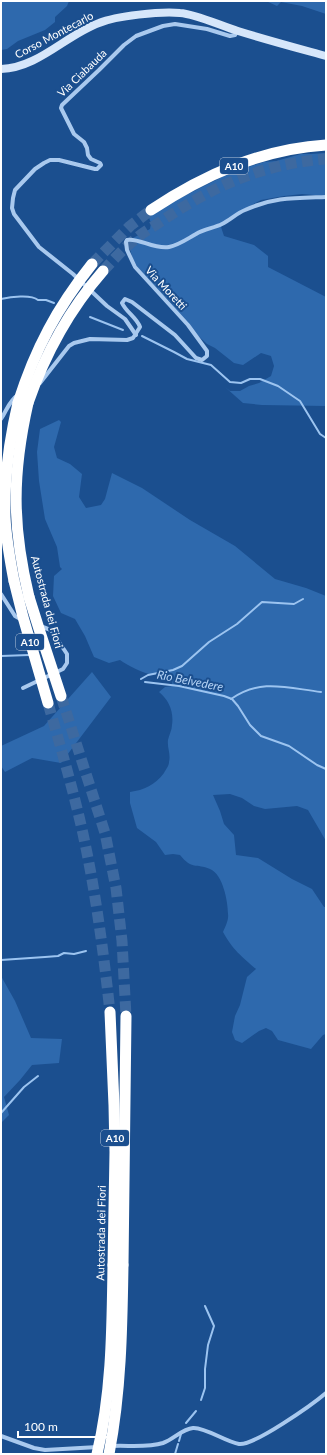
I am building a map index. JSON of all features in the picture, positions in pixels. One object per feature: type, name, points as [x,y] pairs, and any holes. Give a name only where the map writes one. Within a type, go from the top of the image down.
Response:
[{"type":"highway","name":"A10","points":[[151,210],[188,186],[238,164],[291,149],[326,145]]},
{"type":"highway","name":"Autostrada dei Fiori","points":[[48,704],[14,581],[7,534],[5,497],[8,454],[23,403],[33,359],[64,300],[92,264]]},
{"type":"highway","name":"Autostrada dei Fiori","points":[[62,696],[29,597],[23,569],[18,536],[16,490],[18,454],[23,403],[58,335],[81,298],[103,271]]},
{"type":"highway","name":"Autostrada dei Fiori","points":[[109,1454],[119,1390],[115,1128],[110,1012]]},
{"type":"highway","name":"Autostrada dei Fiori","points":[[97,1454],[106,1407],[118,1265],[126,1016]]},
{"type":"main road","name":"Corso Montecarlo","points":[[1,69],[21,66],[91,26],[106,20],[161,13],[182,13],[237,31],[326,56]]},
{"type":"street","name":"Via Ciabauda","points":[[136,335],[125,319],[107,306],[73,274],[34,242],[14,214],[12,208],[12,198],[15,190],[35,169],[50,160],[58,160],[95,169],[100,167],[100,162],[88,155],[84,142],[74,134],[61,108],[62,105],[133,38],[157,28],[175,24],[207,29],[230,36],[235,35],[237,31]]},
{"type":"street","name":"Via Moretti","points":[[136,335],[140,328],[122,303],[125,300],[132,302],[175,335],[196,358],[202,360],[207,356],[206,351],[188,325],[135,267],[127,250],[127,240],[134,239],[151,246],[168,248],[185,241],[198,233],[222,224],[243,211],[265,202],[279,199],[326,197]]},
{"type":"street","points":[[1,419],[12,400],[39,383],[69,346],[74,343],[90,339],[127,340],[136,335]]},
{"type":"street","points":[[1,594],[15,616],[19,619],[51,630],[67,654],[67,663],[63,669],[23,688]]},
{"type":"street","points":[[1,1436],[34,1448],[57,1450],[154,1445],[164,1443],[186,1430],[194,1428],[240,1444],[259,1437],[312,1404],[326,1393]]},
{"type":"shaded area","points":[[1,1],[69,1],[67,6],[55,17],[55,22],[45,30],[18,41],[7,49],[1,50]]},
{"type":"shaded area","points":[[266,1],[326,1],[326,14],[302,6],[281,2],[277,6]]},
{"type":"shaded area","points":[[326,153],[326,196],[302,194],[261,200],[228,218],[221,227],[224,236],[254,245],[268,256],[268,267],[326,297],[326,406],[262,405],[243,403],[225,387],[230,391],[240,391],[271,376],[274,366],[271,356],[261,353],[243,365],[234,363],[215,348],[207,344],[191,329],[171,303],[138,268],[133,259],[129,246],[133,238],[150,229],[151,223],[148,215],[224,176],[264,162],[276,161],[301,154]]},
{"type":"shaded area","points":[[59,420],[61,422],[54,447],[57,458],[70,464],[82,474],[79,497],[86,508],[101,505],[105,499],[112,473],[142,488],[190,520],[235,546],[275,579],[306,588],[326,596],[326,841],[308,810],[297,806],[265,809],[254,806],[242,798],[230,794],[213,795],[224,824],[234,835],[236,855],[258,858],[292,879],[312,889],[324,907],[326,907],[326,1034],[323,1035],[311,1049],[278,1040],[272,1031],[266,1028],[242,1043],[235,1040],[232,1032],[235,1016],[240,1005],[247,977],[256,969],[234,948],[223,932],[227,923],[228,909],[226,896],[221,882],[215,872],[210,869],[188,863],[180,855],[165,855],[156,842],[137,828],[130,803],[130,792],[140,790],[153,784],[161,777],[169,763],[170,756],[168,740],[172,727],[172,715],[168,703],[159,692],[165,687],[172,686],[173,675],[163,671],[153,675],[127,665],[120,660],[109,663],[94,657],[85,636],[75,619],[61,613],[53,596],[54,576],[62,569],[60,567],[57,547],[45,519],[39,481],[37,452],[40,429]]},
{"type":"shaded area","points":[[92,672],[111,697],[61,763],[32,758],[5,772],[1,766],[1,746],[44,726]]},
{"type":"shaded area","points":[[1,976],[15,1001],[31,1038],[62,1039],[59,1063],[32,1065],[4,1097],[9,1115],[1,1123]]},
{"type":"waterway","points":[[1,299],[31,297],[54,303]]},
{"type":"waterway","points":[[90,317],[123,330]]},
{"type":"waterway","points":[[142,336],[187,359],[211,365],[230,382],[241,383],[250,379],[260,379],[278,386],[300,401],[320,434],[326,438]]},
{"type":"waterway","points":[[141,679],[148,675],[173,670],[182,666],[209,642],[237,624],[262,602],[294,604],[303,599]]},
{"type":"waterway","name":"Rio Belvedere","points":[[1,656],[29,655]]},
{"type":"waterway","name":"Rio Belvedere","points":[[145,682],[179,686],[232,699],[250,725],[261,736],[289,746],[317,765],[326,769]]},
{"type":"waterway","points":[[231,699],[253,688],[274,686],[321,692]]},
{"type":"waterway","points":[[1,960],[58,956],[64,953],[74,954],[86,951]]},
{"type":"waterway","points":[[1,1113],[24,1087],[38,1076]]},
{"type":"waterway","points":[[201,1400],[205,1388],[205,1369],[208,1345],[214,1326],[205,1306]]},
{"type":"waterway","points":[[186,1423],[196,1411]]},
{"type":"waterway","points":[[179,1441],[181,1434]]},
{"type":"waterway","points":[[175,1454],[178,1444]]},
{"type":"tunnel","points":[[103,271],[124,249],[143,233],[199,198],[239,179],[259,172],[281,166],[326,159]]},
{"type":"tunnel","points":[[92,264],[130,226],[151,210]]},
{"type":"tunnel","points":[[61,696],[105,833],[116,888],[122,941],[126,1016]]},
{"type":"tunnel","points":[[48,703],[64,757],[86,848],[94,889],[110,1012]]}]
